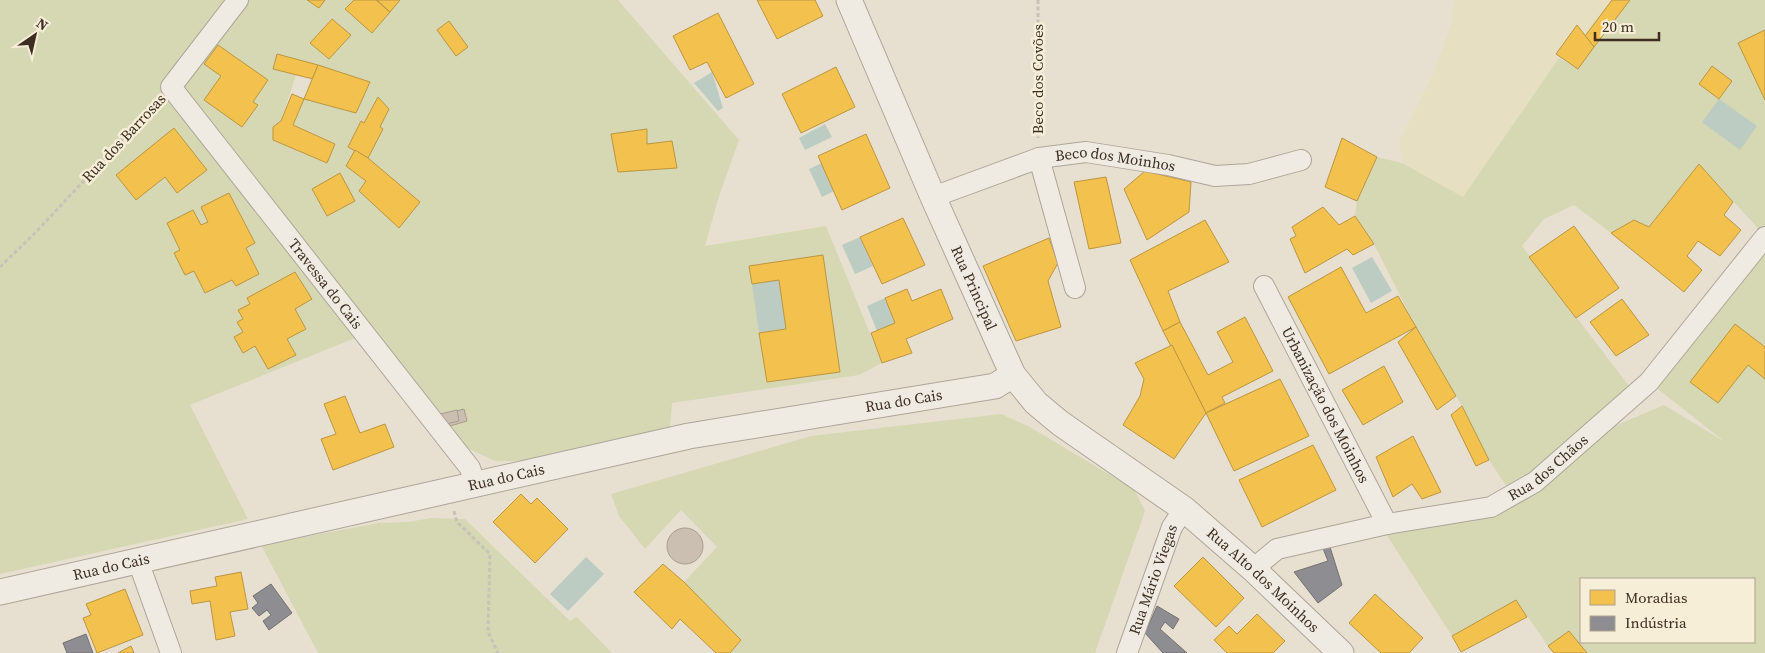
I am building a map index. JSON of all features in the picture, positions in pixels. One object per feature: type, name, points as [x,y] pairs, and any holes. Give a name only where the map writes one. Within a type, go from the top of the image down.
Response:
[{"type":"street","name":"Rua dos Barrosas","points":[[172,87],[238,0]]},
{"type":"street","name":"Rua Principal","points":[[849,0],[933,197],[1013,376],[1036,403],[1060,423],[1184,508]]},
{"type":"street","name":"Travessa do Cais","points":[[172,87],[470,468],[475,484]]},
{"type":"street","name":"Beco dos Moinhos","points":[[933,197],[1039,158],[1086,152],[1168,164],[1215,176],[1249,174],[1301,160]]},
{"type":"street","points":[[1039,158],[1074,288]]},
{"type":"street","name":"Rua dos Chãos","points":[[1253,569],[1277,549],[1387,524],[1491,507],[1536,482],[1649,382],[1765,237]]},
{"type":"street","name":"Urbanização dos Moinhos","points":[[1264,286],[1387,524]]},
{"type":"street","name":"Rua do Cais","points":[[0,592],[689,436],[995,386],[1013,376]]},
{"type":"street","name":"Rua Alto dos Moinhos","points":[[1184,508],[1253,569],[1341,653]]},
{"type":"street","name":"Rua Mário Viegas","points":[[1126,653],[1172,527],[1184,508]]},
{"type":"street","points":[[138,561],[171,653]]},
{"type":"path","name":"Beco dos Covões","points":[[1038,0],[1039,158]]},
{"type":"path","name":"Rua dos Barrosas","points":[[0,267],[37,232],[172,87]]},
{"type":"path","points":[[448,491],[457,522],[490,554],[488,632],[498,653]]},
{"type":"shaded area","points":[[1454,0],[1612,0],[1585,36],[1576,26],[1556,54],[1559,58],[1463,197],[1402,163],[1399,141],[1433,74],[1451,24]]},
{"type":"shaded area","points":[[712,72],[723,108],[718,111],[694,83]]},
{"type":"shaded area","points":[[1719,99],[1757,126],[1740,150],[1702,122]]},
{"type":"shaded area","points":[[825,124],[832,137],[805,150],[799,138]]},
{"type":"shaded area","points":[[822,163],[834,191],[822,197],[809,169]]},
{"type":"shaded area","points":[[860,237],[873,266],[855,274],[842,245]]},
{"type":"shaded area","points":[[1372,257],[1392,291],[1371,303],[1352,268]]},
{"type":"shaded area","points":[[779,280],[786,329],[759,333],[752,284]]},
{"type":"shaded area","points":[[885,298],[895,323],[877,331],[867,306]]},
{"type":"shaded area","points":[[586,557],[604,574],[568,611],[550,594]]},
{"type":"green space","points":[[0,0],[354,0],[346,10],[372,33],[400,0],[618,0],[739,140],[719,196],[705,246],[826,226],[882,363],[859,375],[672,403],[670,427],[527,461],[495,461],[469,449],[365,334],[190,405],[248,519],[0,574]],"holes":[[[331,19],[350,35],[329,59],[311,42]],[[277,54],[370,82],[356,113],[304,99],[293,125],[335,144],[327,163],[274,141],[274,127],[281,121],[296,75],[273,69]]]},
{"type":"green space","points":[[1612,0],[1765,0],[1765,236],[1699,164],[1649,227],[1634,220],[1611,233],[1574,205],[1544,219],[1522,246],[1632,390],[1535,471],[1507,487],[1489,460],[1460,403],[1416,327],[1374,244],[1355,216],[1357,201],[1377,157],[1402,163],[1463,197],[1559,58],[1578,69],[1584,37]]},
{"type":"green space","points":[[1765,237],[1765,653],[1587,653],[1569,631],[1548,646],[1516,600],[1452,636],[1386,534],[1488,517],[1608,429],[1664,405],[1725,442],[1649,382]]},
{"type":"green space","points":[[1001,414],[1028,426],[1134,489],[1145,511],[1095,653],[731,653],[741,640],[684,582],[717,547],[681,510],[645,549],[619,516],[611,494],[811,436]]},
{"type":"green space","points":[[431,518],[465,519],[570,621],[577,617],[612,653],[318,653],[261,545],[379,523],[408,522]]},
{"type":"building: Moradias","points":[[307,0],[325,0],[319,8]]},
{"type":"building: Moradias","points":[[354,0],[376,0],[390,12],[372,33],[345,9]]},
{"type":"building: Moradias","points":[[377,0],[400,0],[390,12]]},
{"type":"building: Moradias","points":[[757,0],[815,0],[823,16],[777,39]]},
{"type":"building: Moradias","points":[[1612,0],[1630,0],[1594,47],[1585,36]]},
{"type":"building: Moradias","points":[[718,13],[754,84],[726,98],[707,62],[690,70],[673,36]]},
{"type":"building: Moradias","points":[[332,19],[351,35],[329,59],[310,43]]},
{"type":"building: Moradias","points":[[449,21],[468,47],[456,56],[437,30]]},
{"type":"building: Moradias","points":[[1577,25],[1594,47],[1578,69],[1556,54]]},
{"type":"building: Moradias","points":[[1765,30],[1765,100],[1738,43]]},
{"type":"building: Moradias","points":[[218,45],[268,80],[253,102],[258,105],[242,127],[204,100],[221,76],[204,64]]},
{"type":"building: Moradias","points":[[277,54],[318,65],[313,79],[273,69]]},
{"type":"building: Moradias","points":[[318,65],[370,82],[356,113],[304,99]]},
{"type":"building: Moradias","points":[[1712,66],[1732,81],[1719,99],[1699,84]]},
{"type":"building: Moradias","points":[[836,67],[855,107],[801,133],[782,94]]},
{"type":"building: Moradias","points":[[292,94],[304,99],[293,125],[335,144],[327,163],[273,140],[273,127],[281,121]]},
{"type":"building: Moradias","points":[[378,97],[389,109],[380,127],[383,129],[368,158],[348,147],[361,121],[364,123]]},
{"type":"building: Moradias","points":[[174,128],[207,170],[177,193],[165,177],[136,200],[116,175]]},
{"type":"building: Moradias","points":[[647,129],[647,144],[672,141],[677,168],[618,172],[611,134]]},
{"type":"building: Moradias","points":[[866,134],[890,188],[842,210],[818,156]]},
{"type":"building: Moradias","points":[[1342,138],[1377,157],[1357,201],[1325,187]]},
{"type":"building: Moradias","points":[[355,150],[368,158],[420,202],[399,228],[359,191],[366,181],[346,166]]},
{"type":"building: Moradias","points":[[1699,164],[1733,202],[1724,215],[1741,230],[1720,256],[1698,241],[1687,256],[1702,270],[1684,292],[1611,233],[1634,220],[1649,227]]},
{"type":"building: Moradias","points":[[1145,171],[1191,182],[1189,212],[1147,240],[1124,189]]},
{"type":"building: Moradias","points":[[340,173],[355,201],[327,216],[312,189]]},
{"type":"building: Moradias","points":[[1106,177],[1121,243],[1089,249],[1074,182]]},
{"type":"building: Moradias","points":[[229,193],[255,243],[246,248],[259,274],[236,286],[232,280],[205,293],[194,271],[185,275],[174,253],[180,250],[167,223],[193,210],[201,225],[208,222],[201,207]]},
{"type":"building: Moradias","points":[[1323,207],[1339,225],[1355,216],[1374,244],[1353,255],[1347,249],[1305,273],[1290,239],[1296,236],[1292,227]]},
{"type":"building: Moradias","points":[[903,218],[925,265],[882,284],[860,237]]},
{"type":"building: Moradias","points":[[1205,220],[1229,262],[1168,291],[1180,322],[1163,331],[1130,260]]},
{"type":"building: Moradias","points":[[1574,226],[1619,288],[1576,318],[1529,257]]},
{"type":"building: Moradias","points":[[1049,238],[1058,263],[1048,281],[1061,327],[1016,341],[983,266]]},
{"type":"building: Moradias","points":[[823,255],[840,372],[767,382],[759,333],[786,329],[779,280],[752,284],[749,266]]},
{"type":"building: Moradias","points":[[1341,267],[1366,313],[1398,296],[1416,327],[1329,374],[1288,297]]},
{"type":"building: Moradias","points":[[295,272],[312,299],[295,309],[306,329],[287,339],[296,355],[268,369],[255,346],[243,353],[234,337],[243,332],[237,322],[243,319],[238,310],[250,304],[247,298]]},
{"type":"building: Moradias","points":[[907,289],[912,301],[941,289],[953,319],[906,339],[912,353],[882,363],[871,333],[895,323],[885,298]]},
{"type":"building: Moradias","points":[[1622,299],[1649,335],[1616,356],[1590,322]]},
{"type":"building: Moradias","points":[[1245,317],[1273,371],[1222,397],[1225,403],[1206,413],[1163,331],[1180,322],[1208,375],[1233,362],[1217,332]]},
{"type":"building: Moradias","points":[[1735,324],[1765,347],[1765,379],[1748,365],[1718,403],[1690,382]]},
{"type":"building: Moradias","points":[[1416,327],[1456,396],[1437,410],[1398,342]]},
{"type":"building: Moradias","points":[[1172,345],[1206,413],[1174,459],[1123,425],[1140,396],[1144,379],[1135,363]]},
{"type":"building: Moradias","points":[[1384,366],[1403,402],[1363,425],[1342,390]]},
{"type":"building: Moradias","points":[[1280,379],[1309,436],[1234,471],[1206,413]]},
{"type":"building: Moradias","points":[[345,396],[360,433],[385,424],[394,447],[333,470],[321,439],[336,434],[324,404]]},
{"type":"building: Moradias","points":[[1462,406],[1489,460],[1476,466],[1451,415]]},
{"type":"building: Moradias","points":[[1413,436],[1441,492],[1422,499],[1412,484],[1393,497],[1376,457]]},
{"type":"building: Moradias","points":[[1313,445],[1336,490],[1262,527],[1239,480]]},
{"type":"building: Moradias","points":[[521,494],[531,504],[537,498],[568,529],[535,563],[493,522]]},
{"type":"building: Moradias","points":[[1203,557],[1244,598],[1216,627],[1174,586]]},
{"type":"building: Moradias","points":[[663,564],[684,582],[741,640],[730,653],[716,653],[680,619],[672,629],[634,592]]},
{"type":"building: Moradias","points":[[241,572],[248,609],[230,612],[235,636],[216,640],[210,601],[192,604],[190,591],[217,586],[215,577]]},
{"type":"building: Moradias","points":[[125,589],[143,635],[97,653],[83,618],[91,615],[86,604]]},
{"type":"building: Moradias","points":[[1375,594],[1423,638],[1409,653],[1381,653],[1349,623]]},
{"type":"building: Moradias","points":[[1516,600],[1527,617],[1461,652],[1452,636]]},
{"type":"building: Moradias","points":[[1257,614],[1285,641],[1273,653],[1227,653],[1214,640],[1229,626],[1237,634]]},
{"type":"building: Moradias","points":[[1569,631],[1587,653],[1554,653],[1548,646]]},
{"type":"building: Moradias","points":[[131,646],[134,653],[118,653]]},
{"type":"building: Indústria","points":[[1329,544],[1342,585],[1318,603],[1294,572],[1328,561],[1322,546]]},
{"type":"building: Indústria","points":[[271,584],[292,613],[269,630],[263,621],[271,615],[267,610],[259,616],[252,608],[258,603],[253,596]]},
{"type":"building: Indústria","points":[[1157,606],[1179,619],[1173,629],[1165,622],[1160,629],[1187,653],[1163,653],[1145,633]]},
{"type":"building: Indústria","points":[[86,634],[93,653],[67,653],[63,643]]},
{"type":"building: Outros","points":[[464,409],[467,421],[450,426],[446,414]]},
{"type":"building: Outros","points":[[457,410],[459,421],[442,425],[440,414]]},
{"type":"building: Outros","points":[[685,528],[692,529],[698,533],[702,539],[702,553],[698,559],[692,563],[685,564],[678,563],[672,559],[668,553],[667,546],[668,539],[672,533],[678,529]]}]
